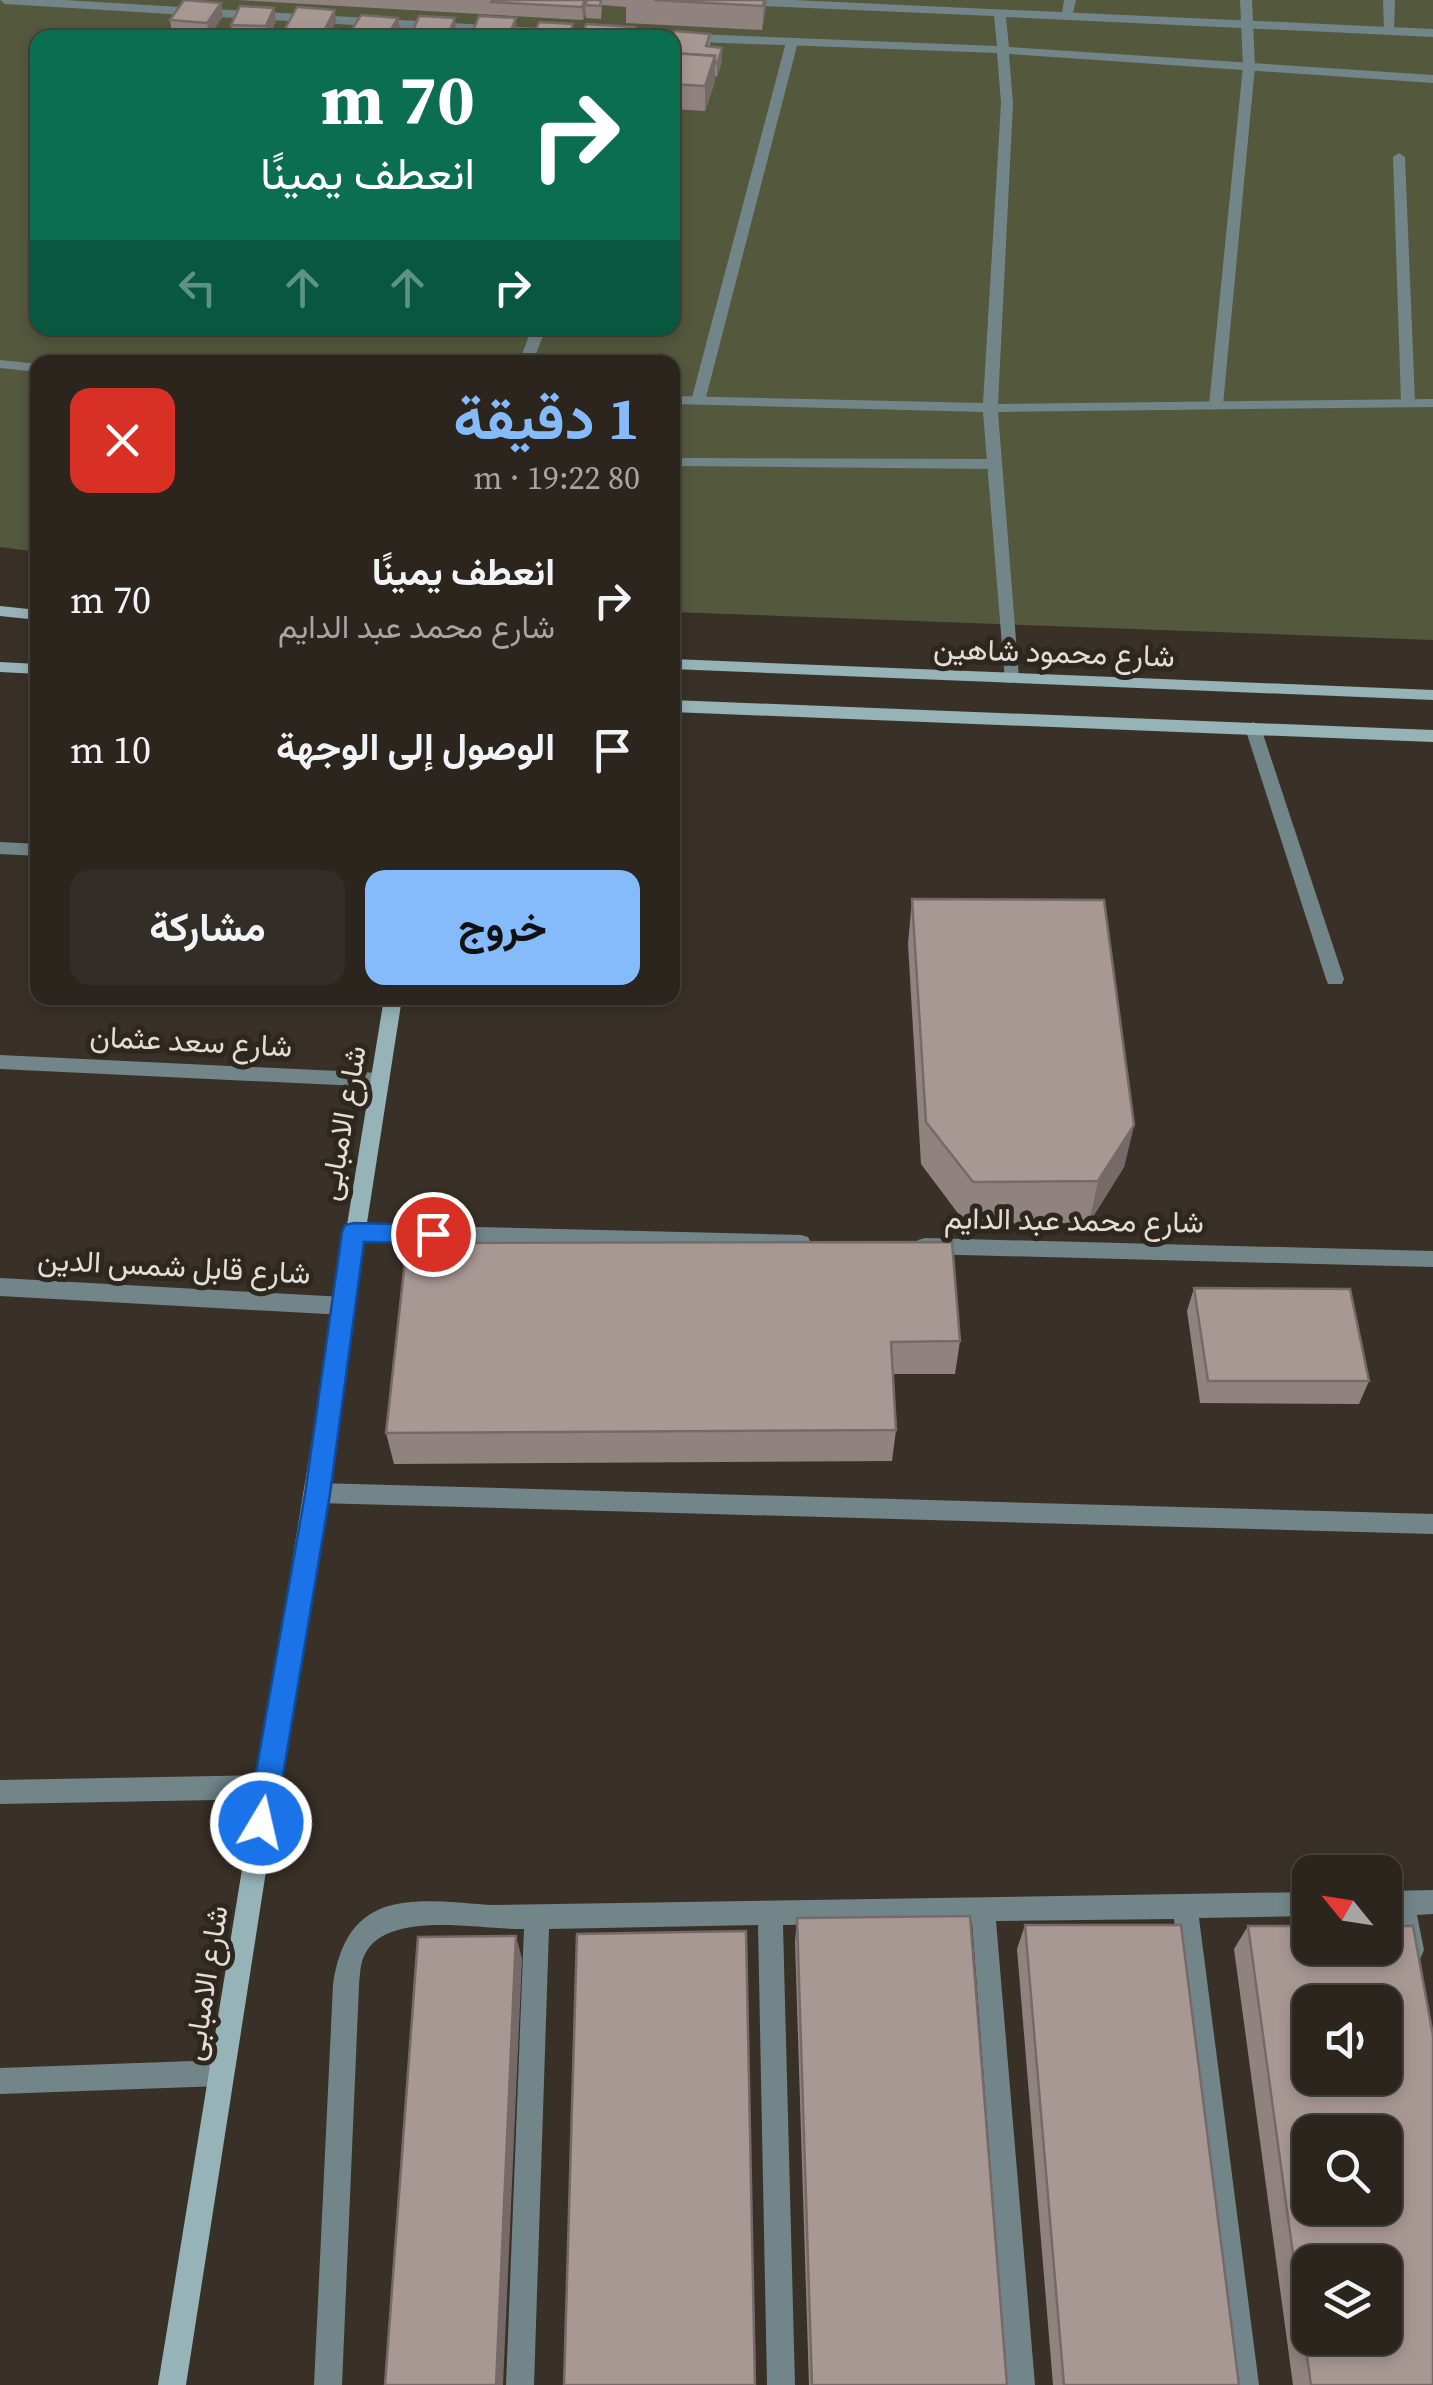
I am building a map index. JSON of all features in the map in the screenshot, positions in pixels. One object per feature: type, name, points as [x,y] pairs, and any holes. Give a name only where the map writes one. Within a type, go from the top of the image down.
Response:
[{"type":"main road","points":[[0,611],[30,614]]},
{"type":"main road","name":"شارع محمود شاهين","points":[[680,664],[1433,696]]},
{"type":"main road","points":[[0,666],[30,668]]},
{"type":"main road","points":[[680,706],[1433,736]]},
{"type":"main road","name":"شارع الامبابى","points":[[172,2385],[392,1005]]},
{"type":"street","points":[[5,0],[505,30]]},
{"type":"street","points":[[716,0],[1002,6],[1068,14],[1433,33]]},
{"type":"street","points":[[1068,14],[1070,0]]},
{"type":"street","points":[[1216,404],[1249,66],[1246,0]]},
{"type":"street","points":[[1389,0],[1390,30]]},
{"type":"street","points":[[1002,6],[1006,103],[990,408],[1011,678]]},
{"type":"street","points":[[680,38],[1005,50],[1433,80]]},
{"type":"street","points":[[698,401],[792,42]]},
{"type":"street","points":[[1400,157],[1408,402]]},
{"type":"street","points":[[0,364],[30,367]]},
{"type":"street","points":[[680,400],[990,408],[1433,403]]},
{"type":"street","points":[[680,463],[994,464]]},
{"type":"street","points":[[1253,728],[1335,979]]},
{"type":"street","points":[[0,848],[30,850]]},
{"type":"street","name":"شارع سعد عثمان","points":[[0,1062],[380,1080]]},
{"type":"street","points":[[354,1232],[813,1244]]},
{"type":"street","name":"شارع محمد عبد الدايم","points":[[893,1246],[1433,1259]]},
{"type":"street","name":"شارع قابل شمس الدين","points":[[0,1287],[344,1306]]},
{"type":"street","points":[[317,1494],[1433,1524]]},
{"type":"street","points":[[0,1792],[266,1787]]},
{"type":"street","points":[[1402,1903],[1433,1902]]},
{"type":"street","points":[[328,2385],[346,1985],[353,1948],[372,1924],[406,1913],[538,1915],[1292,1904]]},
{"type":"street","points":[[1184,1905],[1245,2385]]},
{"type":"street","points":[[983,1909],[1021,2385]]},
{"type":"street","points":[[770,1912],[782,2385]]},
{"type":"street","points":[[520,2385],[538,1915]]},
{"type":"street","points":[[1402,1931],[1416,1974]]},
{"type":"street","points":[[0,2081],[221,2073]]},
{"type":"green space","points":[[0,0],[1433,0],[1433,640],[680,612],[680,355],[30,355],[30,551],[0,547]]},
{"type":"building","points":[[184,0],[221,3],[207,23],[170,20]]},
{"type":"building","points":[[492,0],[585,0],[582,7]]},
{"type":"building","points":[[587,0],[601,0],[600,6],[585,5]]},
{"type":"building","points":[[654,0],[764,0],[763,6]]},
{"type":"building","points":[[240,6],[274,8],[266,26],[231,25]]},
{"type":"building","points":[[297,7],[335,10],[324,30],[284,30]]},
{"type":"building","points":[[361,15],[398,18],[391,30],[352,30]]},
{"type":"building","points":[[419,16],[455,18],[450,30],[413,30]]},
{"type":"building","points":[[479,16],[516,18],[511,30],[473,30]]},
{"type":"building","points":[[539,22],[573,24],[571,30],[536,30]]},
{"type":"building","points":[[586,24],[635,27],[634,30],[584,30]]},
{"type":"building","points":[[680,31],[710,34],[706,46],[722,48],[717,64],[715,56],[680,54]]},
{"type":"building","points":[[680,54],[715,56],[705,86],[680,84]]},
{"type":"building","points":[[912,899],[1104,900],[1134,1125],[1098,1181],[973,1182],[926,1122]]},
{"type":"building","points":[[952,1242],[960,1341],[891,1342],[896,1430],[386,1433],[407,1243]]},
{"type":"building","points":[[1194,1288],[1350,1289],[1369,1381],[1208,1381]]},
{"type":"building","points":[[970,1916],[1007,2385],[812,2385],[797,1918]]},
{"type":"building","points":[[1025,1925],[1181,1925],[1239,2385],[1064,2385]]},
{"type":"building","points":[[1248,1926],[1292,1926],[1292,1965],[1402,1965],[1402,1926],[1413,1926],[1433,2036],[1433,2385],[1311,2385],[1307,2355],[1402,2355],[1402,2245],[1292,2247]]},
{"type":"building","points":[[746,1931],[755,2385],[564,2385],[577,1934]]},
{"type":"building","points":[[516,1936],[496,2385],[385,2385],[418,1937]]},
{"type":"route","points":[[261,1823],[317,1494],[354,1232],[433,1234]]}]
